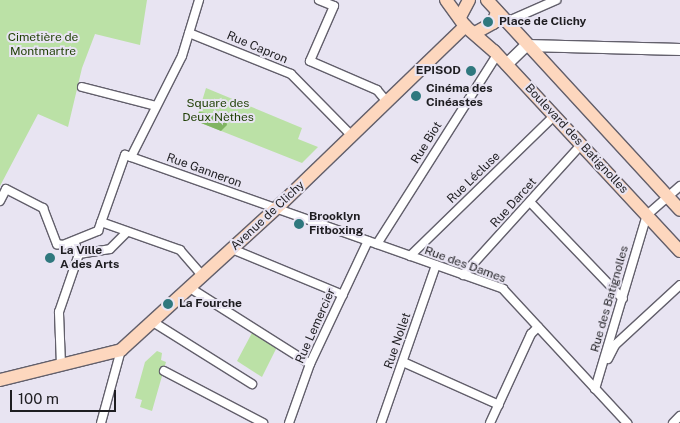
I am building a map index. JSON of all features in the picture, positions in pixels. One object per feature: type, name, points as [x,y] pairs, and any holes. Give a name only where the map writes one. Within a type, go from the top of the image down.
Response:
[{"type":"main road","points":[[446,0],[467,26],[501,59],[526,45],[680,49]]},
{"type":"main road","points":[[467,26],[469,0]]},
{"type":"main road","points":[[467,26],[493,23],[491,3]]},
{"type":"main road","points":[[491,3],[526,45],[680,210]]},
{"type":"main road","name":"Avenue de Clichy","points":[[121,350],[276,209],[467,26]]},
{"type":"main road","name":"Boulevard des Batignolles","points":[[501,59],[680,251]]},
{"type":"main road","points":[[0,380],[121,350]]},
{"type":"street","points":[[0,201],[6,189],[42,208],[57,244],[74,241],[98,231],[128,156],[182,56],[199,0]]},
{"type":"street","points":[[319,0],[334,6],[310,61],[377,90],[388,102]]},
{"type":"street","points":[[506,22],[556,0]]},
{"type":"street","name":"Rue Capron","points":[[189,33],[290,74],[352,136]]},
{"type":"street","name":"Rue Biot","points":[[377,244],[501,59]]},
{"type":"street","points":[[82,87],[156,106]]},
{"type":"street","name":"Rue Lécluse","points":[[410,256],[554,116]]},
{"type":"street","name":"Rue Darcet","points":[[463,275],[581,145]]},
{"type":"street","name":"Rue Ganneron","points":[[128,156],[276,209]]},
{"type":"street","points":[[647,215],[680,186]]},
{"type":"street","points":[[530,202],[623,299]]},
{"type":"street","name":"Rue des Dames","points":[[276,209],[436,265],[506,292],[596,385],[627,423]]},
{"type":"street","name":"Rue des Batignolles","points":[[596,385],[647,215]]},
{"type":"street","points":[[101,222],[180,250],[203,276]]},
{"type":"street","points":[[79,254],[110,249],[127,232]]},
{"type":"street","points":[[61,365],[59,312],[79,254],[74,241]]},
{"type":"street","name":"Rue Lemercier","points":[[289,423],[310,364],[368,241]]},
{"type":"street","points":[[232,249],[343,294]]},
{"type":"street","name":"Rue Nollet","points":[[381,423],[436,265]]},
{"type":"street","points":[[596,385],[615,345],[680,285]]},
{"type":"street","points":[[190,288],[310,364]]},
{"type":"street","points":[[153,322],[252,384]]},
{"type":"street","points":[[490,423],[531,334],[538,327]]},
{"type":"street","points":[[101,423],[121,350]]},
{"type":"street","points":[[403,362],[499,404]]},
{"type":"street","points":[[164,371],[263,423]]},
{"type":"street","points":[[672,423],[680,416]]},
{"type":"green space","name":"Cimetière de Montmartre","points":[[0,0],[147,0],[140,45],[95,34],[82,68],[68,127],[38,114],[0,186]]},
{"type":"green space","name":"Square des Deux Nèthes","points":[[206,88],[302,128],[298,139],[318,147],[302,163],[196,121]]},
{"type":"green space","points":[[199,112],[225,116],[227,125],[221,131],[196,121]]},
{"type":"green space","points":[[253,331],[277,347],[262,377],[237,361]]},
{"type":"green space","points":[[157,351],[162,353],[161,360],[166,362],[152,411],[140,407],[142,400],[135,398],[145,362]]},
{"type":"place","name":"Place de Clichy","points":[[488,22]]},
{"type":"place","name":"EPISOD","points":[[471,71]]},
{"type":"place","name":"Cinéma des Cinéastes","points":[[416,96]]},
{"type":"place","name":"Brooklyn Fitboxing","points":[[299,224]]},
{"type":"place","name":"La Ville A des Arts","points":[[50,258]]},
{"type":"place","name":"La Fourche","points":[[168,304]]}]
